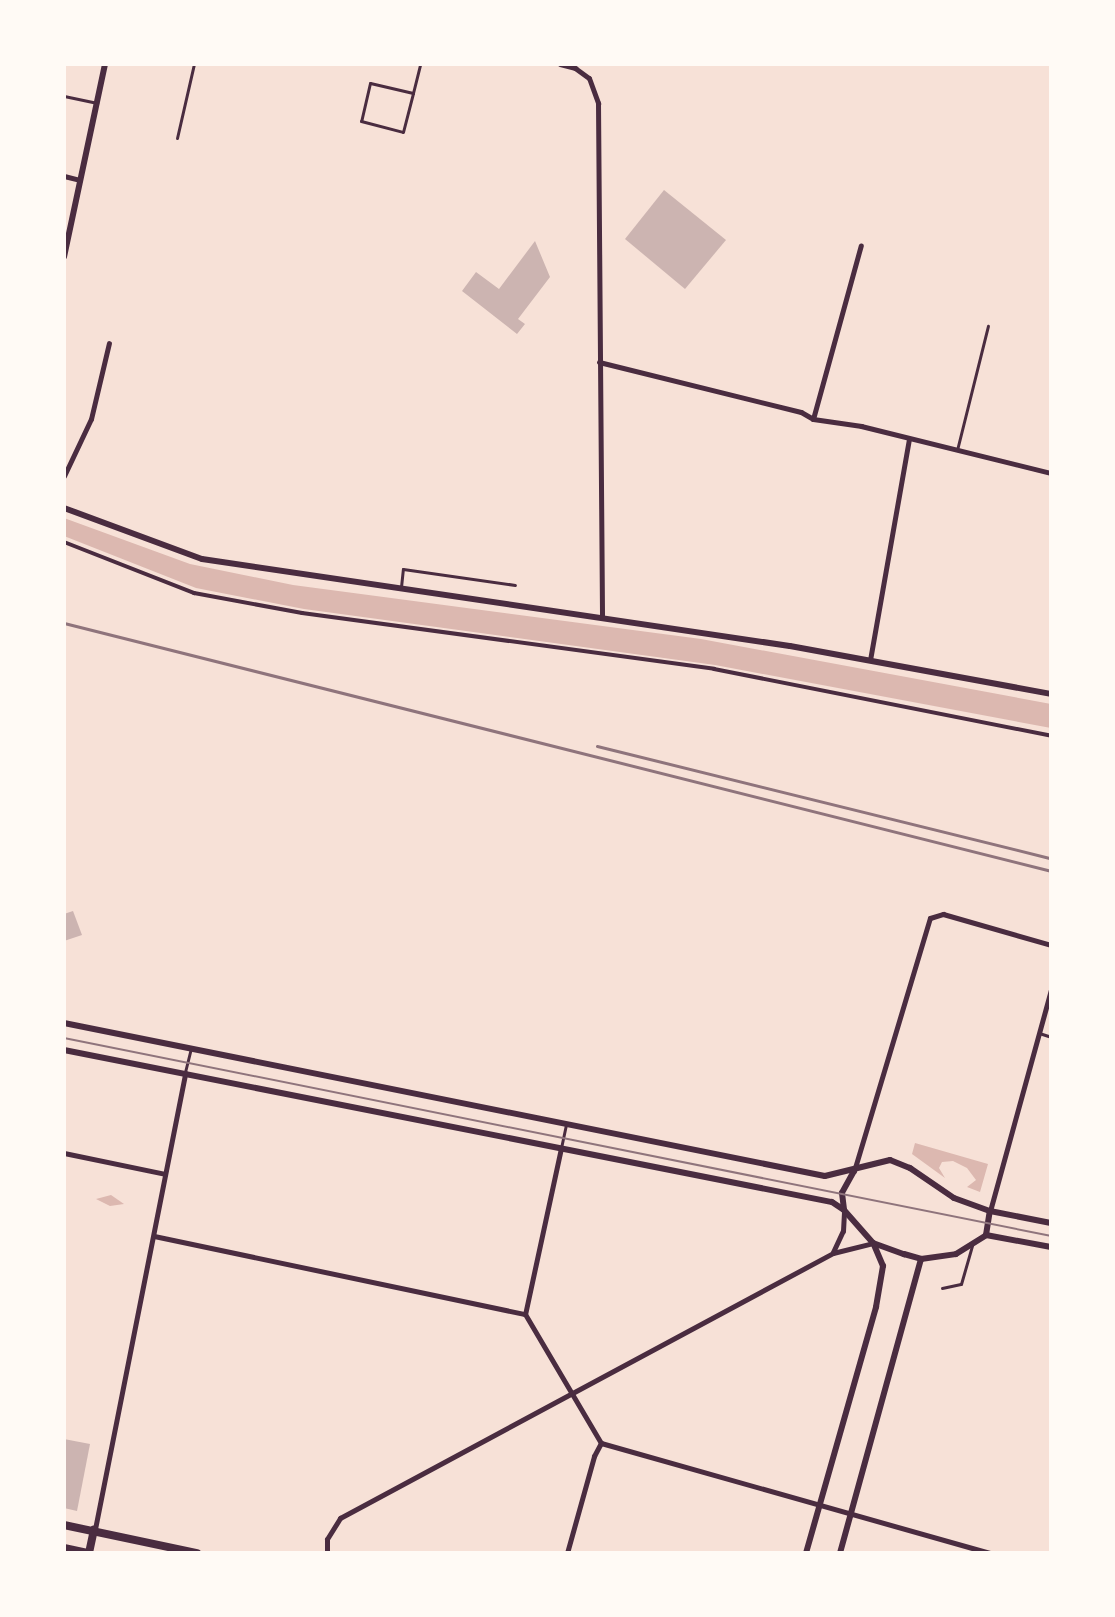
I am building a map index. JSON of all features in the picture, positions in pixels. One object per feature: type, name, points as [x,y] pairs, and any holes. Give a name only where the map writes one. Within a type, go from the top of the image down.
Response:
[{"type":"main road","points":[[64,1525],[197,1553]]},
{"type":"main road","points":[[64,1548],[88,1553],[94,1530]]},
{"type":"street","points":[[64,257],[66,234],[105,64]]},
{"type":"street","points":[[560,64],[582,71],[594,85],[599,112],[602,618]]},
{"type":"street","points":[[64,176],[80,180]]},
{"type":"street","points":[[813,419],[861,245]]},
{"type":"street","points":[[64,476],[91,419],[109,343]]},
{"type":"street","points":[[599,362],[801,412],[813,419],[1051,473]]},
{"type":"street","points":[[870,660],[909,439]]},
{"type":"street","points":[[64,508],[202,559],[870,660],[1051,694]]},
{"type":"street","points":[[64,542],[194,593],[302,613],[714,669],[1051,736]]},
{"type":"street","points":[[833,1253],[843,1231],[842,1193],[854,1171],[930,918],[943,914],[1051,945]]},
{"type":"street","points":[[327,1553],[327,1539],[340,1518],[833,1253],[873,1243],[921,1259],[943,1258],[972,1246],[986,1235],[1051,989]]},
{"type":"street","points":[[64,1023],[825,1176],[854,1171],[879,1161],[901,1163],[944,1192],[990,1211],[1051,1223]]},
{"type":"street","points":[[64,1050],[829,1202],[844,1210],[873,1243],[883,1266],[876,1307],[806,1553]]},
{"type":"street","points":[[94,1530],[185,1073]]},
{"type":"street","points":[[561,1148],[525,1314],[601,1443],[990,1553]]},
{"type":"street","points":[[64,1153],[165,1174]]},
{"type":"street","points":[[986,1235],[1051,1247]]},
{"type":"street","points":[[154,1236],[525,1314]]},
{"type":"street","points":[[840,1553],[921,1259]]},
{"type":"street","points":[[567,1553],[594,1456],[601,1443]]},
{"type":"lane","points":[[177,138],[194,64]]},
{"type":"lane","points":[[413,93],[370,83],[361,121],[403,132],[413,93],[420,64]]},
{"type":"lane","points":[[64,96],[97,103]]},
{"type":"lane","points":[[957,450],[988,326]]},
{"type":"lane","points":[[400,591],[403,569],[515,585]]},
{"type":"lane","points":[[1039,1033],[1051,1037]]},
{"type":"lane","points":[[185,1073],[191,1048]]},
{"type":"lane","points":[[561,1148],[566,1122]]},
{"type":"lane","points":[[942,1288],[961,1284],[972,1246]]},
{"type":"shaded area","points":[[64,518],[190,564],[293,585],[701,639],[1051,704],[1051,728],[715,665],[304,609],[196,588],[64,536]]},
{"type":"shaded area","points":[[915,1143],[988,1164],[980,1192],[967,1187],[976,1180],[967,1168],[953,1161],[942,1162],[939,1168],[945,1178],[912,1154]]},
{"type":"shaded area","points":[[111,1195],[124,1204],[110,1206],[96,1199]]},
{"type":"building","points":[[664,190],[726,240],[685,289],[625,239]]},
{"type":"building","points":[[535,241],[550,277],[518,319],[525,324],[517,334],[462,291],[476,272],[499,289]]},
{"type":"building","points":[[73,911],[82,935],[64,941],[64,914]]},
{"type":"building","points":[[64,1439],[90,1444],[77,1511],[64,1508]]},
{"type":"tram line","points":[[64,1038],[1051,1236]]},
{"type":"railway","points":[[64,623],[1051,871]]},
{"type":"railway","points":[[597,746],[1051,858]]}]
